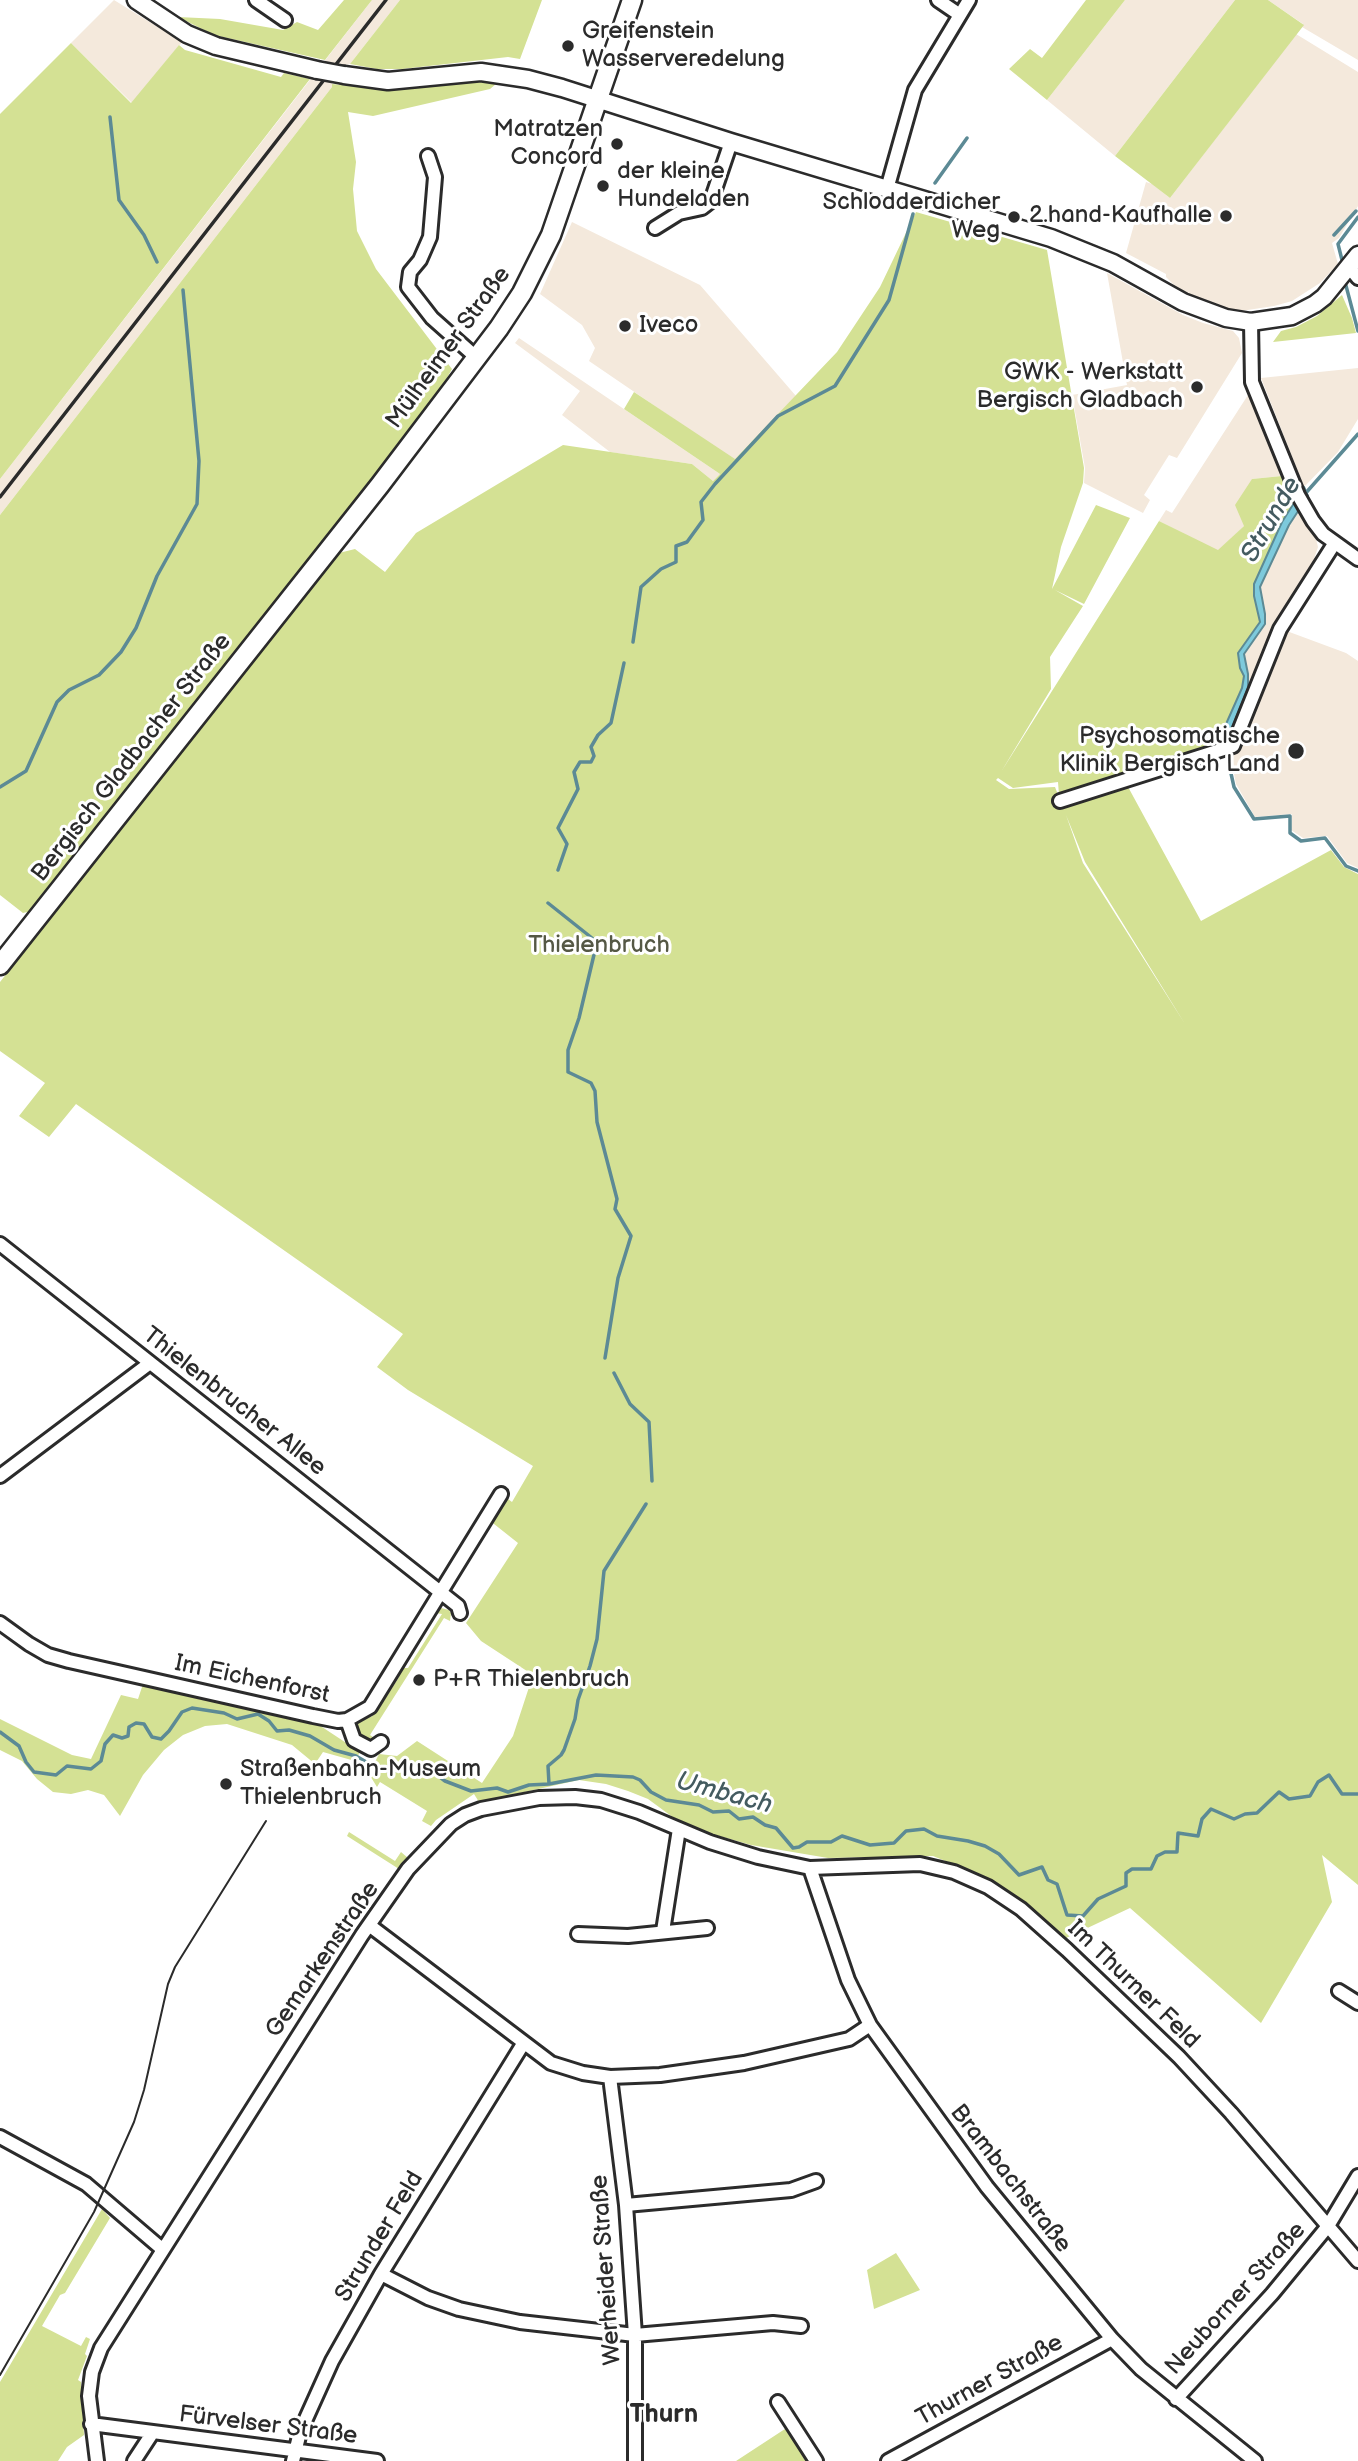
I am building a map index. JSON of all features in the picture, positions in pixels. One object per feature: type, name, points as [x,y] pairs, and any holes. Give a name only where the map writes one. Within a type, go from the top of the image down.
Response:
[{"type":"main road","name":"Mülheimer Straße","points":[[303,581],[477,358],[505,319],[540,260],[557,220],[632,0]]},
{"type":"main road","name":"Bergisch Gladbacher Straße","points":[[0,965],[303,581]]},
{"type":"street","points":[[136,0],[187,34],[216,46],[344,75],[388,81],[481,72],[528,79],[1051,238],[1113,263],[1202,311],[1226,318],[1251,322],[1292,316],[1315,304],[1350,271]]},
{"type":"street","points":[[256,0],[285,20]]},
{"type":"street","points":[[938,0],[960,15]]},
{"type":"street","points":[[887,189],[915,90],[969,0]]},
{"type":"street","points":[[654,228],[679,213],[702,208],[711,201],[730,142]]},
{"type":"street","points":[[428,156],[435,177],[430,237],[420,260],[410,272],[408,287],[432,318],[477,358]]},
{"type":"street","points":[[1251,322],[1252,382],[1301,501],[1312,521],[1334,544],[1358,559]]},
{"type":"street","points":[[1060,801],[1226,749],[1236,743],[1280,629],[1334,544]]},
{"type":"street","name":"Thielenbrucher Allee","points":[[0,1244],[442,1593],[458,1606],[460,1613]]},
{"type":"street","points":[[0,1476],[150,1363]]},
{"type":"street","points":[[442,1593],[501,1494]]},
{"type":"street","name":"Im Eichenforst","points":[[0,1623],[48,1655],[338,1721],[355,1717],[370,1707],[442,1593]]},
{"type":"street","points":[[347,1720],[349,1732],[360,1744],[371,1749],[379,1746],[381,1742]]},
{"type":"street","name":"Gemarkenstraße","points":[[97,2461],[89,2396],[92,2372],[101,2348],[369,1925],[416,1858],[450,1824],[481,1809],[539,1798],[575,1797],[601,1800],[639,1812],[710,1842],[758,1857],[810,1868]]},
{"type":"street","points":[[663,1931],[679,1829]]},
{"type":"street","name":"Im Thurner Feld","points":[[810,1868],[920,1864],[954,1872],[988,1887],[1021,1909],[1126,2004],[1179,2057],[1358,2261]]},
{"type":"street","name":"Brambachstraße","points":[[810,1868],[848,1980],[870,2025],[987,2187],[1112,2339],[1141,2369],[1255,2461]]},
{"type":"street","points":[[369,1925],[551,2063],[610,2077],[660,2075],[744,2063],[849,2039],[870,2025]]},
{"type":"street","points":[[578,1934],[628,1936],[707,1928]]},
{"type":"street","points":[[1339,1991],[1358,2003]]},
{"type":"street","name":"Strunder Feld","points":[[294,2456],[332,2361],[381,2274],[523,2044]]},
{"type":"street","name":"Werheider Straße","points":[[610,2077],[626,2205],[635,2335],[635,2461]]},
{"type":"street","points":[[0,2137],[86,2184],[162,2249]]},
{"type":"street","name":"Neuborner Straße","points":[[1176,2399],[1272,2294],[1328,2226],[1358,2176]]},
{"type":"street","points":[[626,2205],[791,2190],[816,2181]]},
{"type":"street","points":[[381,2274],[428,2298],[459,2309],[520,2322],[635,2335],[773,2323],[801,2326]]},
{"type":"street","name":"Thurner Straße","points":[[888,2461],[1112,2339]]},
{"type":"street","points":[[778,2402],[816,2461]]},
{"type":"street","name":"Fürvelser Straße","points":[[91,2424],[294,2456],[377,2461]]},
{"type":"street","name":"Fürvelser Straße","points":[[134,2461],[153,2432]]},
{"type":"shaded area","points":[[114,0],[182,42],[132,103],[71,43]]},
{"type":"shaded area","points":[[372,0],[400,0],[350,64],[346,65],[332,87],[0,515],[0,479]]},
{"type":"shaded area","points":[[1125,0],[1235,0],[1115,156],[1047,100]]},
{"type":"shaded area","points":[[1268,0],[1358,0],[1358,60],[1302,27],[1303,24]]},
{"type":"shaded area","points":[[1296,34],[1358,72],[1358,206],[1339,238],[1332,243],[1338,264],[1320,283],[1292,301],[1241,311],[1225,310],[1179,290],[1166,274],[1126,253],[1146,182],[1170,198]]},
{"type":"shaded area","points":[[572,222],[700,285],[796,396],[734,460],[589,361],[595,348],[582,325],[540,294]]},
{"type":"shaded area","points":[[1107,273],[1183,315],[1233,331],[1239,338],[1242,353],[1177,458],[1169,455],[1144,495],[1150,500],[1143,513],[1084,483],[1085,468],[1072,395],[1127,385]]},
{"type":"shaded area","points":[[519,338],[720,474],[713,481],[692,464],[610,452],[562,415],[580,391],[515,343]]},
{"type":"shaded area","points":[[1358,368],[1358,419],[1338,452],[1304,487],[1261,378]]},
{"type":"shaded area","points":[[1248,395],[1282,476],[1252,479],[1244,526],[1218,551],[1159,521],[1166,510],[1172,513]]},
{"type":"shaded area","points":[[1298,512],[1316,539],[1318,547],[1301,589],[1276,628],[1232,725],[1248,688],[1244,654],[1265,624],[1260,587],[1289,525]]},
{"type":"shaded area","name":"Psychosomatische Klinik Bergisch Land","points":[[1284,630],[1346,653],[1358,661],[1358,868],[1347,863],[1327,836],[1303,838],[1291,830],[1292,814],[1255,817],[1236,784],[1230,753],[1239,748]]},
{"type":"green space","points":[[344,0],[372,0],[325,60],[214,35],[178,17],[220,19],[283,30],[297,22],[318,30]]},
{"type":"green space","points":[[400,0],[542,0],[520,59],[508,57],[402,69],[377,69],[350,64]]},
{"type":"green space","points":[[1086,0],[1125,0],[1047,100],[1009,69],[1030,49],[1042,58]]},
{"type":"green space","points":[[1235,0],[1268,0],[1304,25],[1170,198],[1115,156]]},
{"type":"green space","points":[[71,43],[131,103],[179,45],[185,50],[281,77],[284,73],[310,79],[0,479],[0,114]]},
{"type":"green space","points":[[481,82],[496,84],[490,89],[373,116],[348,112],[356,162],[353,189],[357,231],[376,269],[452,369],[423,420],[29,916],[26,915],[27,912],[23,913],[0,895],[0,515],[332,84],[391,90]]},
{"type":"green space","name":"Thielenbruch","points":[[916,212],[1047,250],[1084,468],[1083,483],[1061,547],[1052,589],[1096,505],[1130,518],[1084,604],[1055,590],[1083,606],[1050,657],[1051,689],[1001,772],[1159,521],[1218,550],[1244,526],[1235,505],[1252,479],[1282,476],[1294,504],[1282,522],[1255,584],[1254,596],[1260,622],[1238,653],[1244,676],[1242,688],[1222,733],[1223,745],[1059,795],[1058,782],[1013,788],[998,778],[996,780],[1009,789],[1055,787],[1062,805],[1127,785],[1201,921],[1331,850],[1344,867],[1358,874],[1358,1885],[1322,1855],[1332,1902],[1261,2023],[1130,1908],[1064,1939],[1025,1904],[992,1880],[933,1856],[828,1858],[751,1845],[698,1830],[678,1821],[648,1799],[628,1791],[579,1780],[479,1802],[474,1794],[431,1826],[422,1821],[427,1811],[380,1782],[377,1787],[369,1774],[379,1754],[397,1756],[417,1741],[482,1783],[513,1736],[533,1675],[481,1641],[466,1623],[518,1543],[489,1520],[504,1496],[512,1502],[533,1466],[408,1390],[377,1367],[403,1334],[76,1104],[49,1137],[19,1116],[45,1083],[0,1051],[0,982],[339,553],[355,549],[385,572],[416,533],[563,445],[692,464],[713,481],[720,474],[624,409],[634,392],[735,459],[837,352],[880,287]],"holes":[[[1066,815],[1085,862],[1185,1024],[1083,863]]]},
{"type":"green space","points":[[1342,295],[1356,333],[1273,342],[1281,331],[1317,316]]},
{"type":"green space","points":[[441,1608],[449,1610],[450,1621],[444,1618],[370,1735],[377,1740],[371,1744],[358,1738],[355,1724],[366,1716],[371,1717],[378,1710],[399,1677],[398,1671],[408,1668],[442,1614],[435,1613]]},
{"type":"green space","points":[[143,1684],[273,1711],[316,1723],[360,1752],[355,1761],[323,1752],[315,1764],[292,1745],[227,1724],[205,1726],[183,1735],[164,1750],[143,1775],[120,1816],[104,1795],[88,1790],[71,1794],[53,1792],[37,1779],[22,1761],[0,1750],[0,1719],[72,1755],[91,1759],[121,1695],[138,1699]]},
{"type":"green space","points":[[349,1832],[395,1861],[401,1852],[408,1858],[399,1869],[347,1836]]},
{"type":"green space","points":[[102,2209],[110,2218],[42,2326],[81,2346],[86,2337],[90,2339],[78,2380],[81,2382],[84,2435],[67,2447],[58,2461],[0,2461],[0,2382]]},
{"type":"green space","points":[[896,2253],[920,2290],[874,2309],[867,2270]]},
{"type":"green space","points":[[788,2427],[809,2461],[736,2461]]},
{"type":"water","points":[[1304,487],[1308,496],[1289,525],[1260,587],[1265,624],[1244,654],[1248,688],[1227,740],[1229,743],[1223,745],[1222,733],[1242,688],[1244,676],[1238,653],[1260,622],[1254,584],[1282,522]]},
{"type":"waterway","points":[[110,117],[119,200],[144,235],[157,262]]},
{"type":"waterway","points":[[935,183],[967,138]]},
{"type":"waterway","points":[[1334,235],[1356,211]]},
{"type":"waterway","points":[[633,642],[641,587],[661,569],[676,562],[676,546],[687,542],[703,520],[701,502],[715,484],[778,416],[835,386],[889,300],[913,214]]},
{"type":"waterway","name":"Strunde","points":[[1343,264],[1338,244],[1358,217]]},
{"type":"waterway","name":"Strunde","points":[[1345,282],[1358,331]]},
{"type":"waterway","points":[[0,787],[26,771],[57,702],[69,690],[99,675],[121,652],[136,628],[157,576],[197,504],[199,461],[183,290]]},
{"type":"waterway","name":"Strunde","points":[[1304,495],[1358,434]]},
{"type":"waterway","points":[[558,870],[567,844],[558,828],[578,789],[574,772],[580,762],[591,762],[594,756],[591,747],[598,735],[611,723],[624,663]]},
{"type":"waterway","name":"Strunde","points":[[1226,751],[1234,787],[1254,819],[1290,816],[1290,833],[1301,841],[1325,838],[1346,866],[1358,871]]},
{"type":"waterway","points":[[548,903],[597,942],[579,1018],[568,1050],[568,1072],[591,1083],[595,1091],[597,1122],[617,1199],[615,1209],[631,1236],[618,1278],[605,1358]]},
{"type":"waterway","points":[[614,1373],[630,1404],[649,1422],[652,1481]]},
{"type":"waterway","points":[[0,1732],[19,1746],[34,1772],[56,1775],[67,1766],[91,1769],[101,1761],[105,1744],[113,1735],[122,1738],[128,1736],[129,1727],[136,1723],[144,1724],[152,1737],[161,1739],[182,1712],[192,1708],[224,1713],[237,1719],[258,1714],[269,1721],[277,1731],[289,1730],[310,1736],[334,1750],[356,1756],[380,1770],[419,1767],[471,1791],[497,1788],[508,1792],[529,1785],[549,1784],[548,1766],[564,1750],[597,1639],[604,1571],[646,1504]]},
{"type":"waterway","name":"Umbach","points":[[549,1784],[596,1775],[633,1777],[666,1800],[699,1805],[713,1812],[729,1811],[739,1819],[753,1817],[776,1828],[793,1848],[807,1842],[831,1842],[842,1836],[870,1845],[894,1843],[906,1831],[924,1829],[937,1836],[985,1846],[999,1854],[1019,1875],[1042,1867],[1048,1880],[1057,1884],[1067,1915],[1083,1916],[1098,1899],[1126,1886],[1126,1873],[1132,1869],[1151,1869],[1157,1856],[1165,1852],[1177,1852],[1178,1833],[1198,1836],[1202,1819],[1211,1809],[1234,1819],[1257,1813],[1279,1792],[1289,1799],[1310,1796],[1318,1782],[1329,1775],[1342,1794],[1358,1794]]},
{"type":"tram line","points":[[0,2375],[94,2212],[134,2122],[168,1984],[175,1967],[266,1821]]},
{"type":"railway","points":[[0,497],[386,0]]},
{"type":"place","name":"Greifenstein Wasserveredelung","points":[[568,46]]},
{"type":"place","name":"Matratzen Concord","points":[[617,144]]},
{"type":"place","name":"der kleine Hundeladen","points":[[603,186]]},
{"type":"place","name":"2.hand-Kaufhalle","points":[[1226,216]]},
{"type":"place","name":"Schlodderdicher Weg","points":[[1014,217]]},
{"type":"place","name":"Iveco","points":[[625,326]]},
{"type":"place","name":"GWK - Werkstatt Bergisch Gladbach","points":[[1197,387]]},
{"type":"place","name":"Psychosomatische Klinik Bergisch Land","points":[[1296,751]]},
{"type":"place","name":"P+R Thielenbruch","points":[[419,1680]]},
{"type":"place","name":"Straßenbahn-Museum Thielenbruch","points":[[226,1784]]},
{"type":"district","name":"Thurn","points":[[664,2415]]}]
